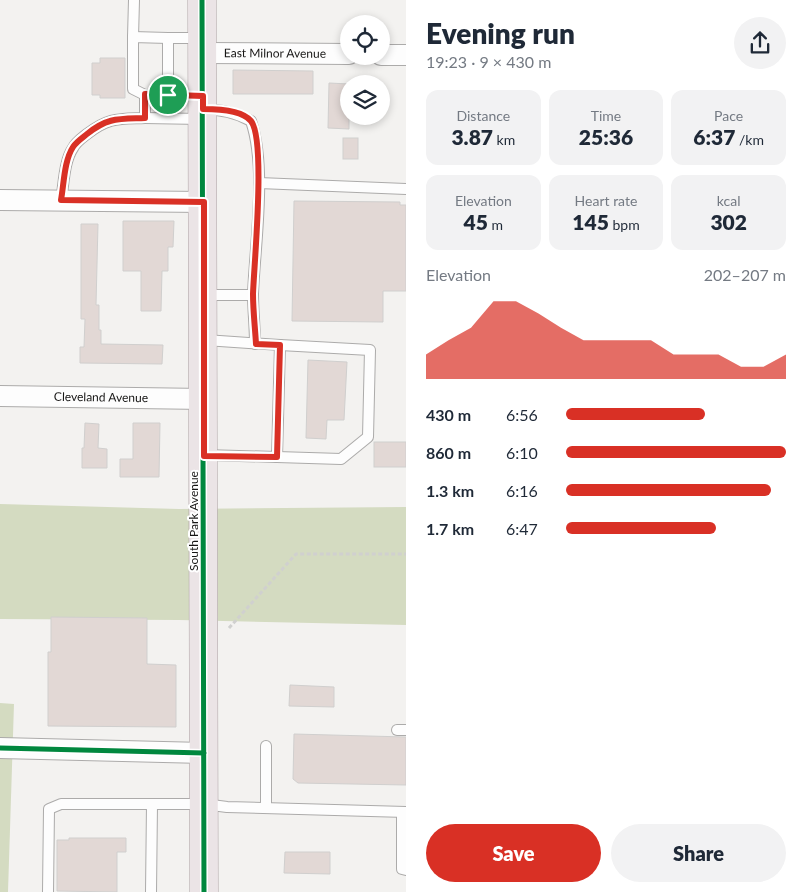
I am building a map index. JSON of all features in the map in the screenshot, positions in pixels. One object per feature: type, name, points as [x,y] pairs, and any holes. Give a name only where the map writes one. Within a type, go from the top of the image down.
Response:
[{"type":"main road","name":"South Park Avenue","points":[[202,0],[204,202],[204,892]]},
{"type":"street","name":"East Milnor Avenue","points":[[203,46],[340,54]]},
{"type":"street","points":[[390,55],[406,55]]},
{"type":"street","points":[[0,200],[204,202]]},
{"type":"street","name":"Cleveland Avenue","points":[[0,396],[204,399]]},
{"type":"street","points":[[0,748],[204,753]]},
{"type":"lane","points":[[134,0],[133,89],[145,94],[168,95],[203,108],[222,110],[240,115],[251,121],[256,135],[259,183],[253,295],[256,344]]},
{"type":"lane","points":[[133,38],[168,38],[203,46]]},
{"type":"lane","points":[[168,38],[168,95]]},
{"type":"lane","points":[[145,94],[145,118]]},
{"type":"lane","points":[[61,200],[72,148],[105,122],[117,119],[145,118],[203,108]]},
{"type":"lane","points":[[259,183],[406,189]]},
{"type":"lane","points":[[204,295],[253,295]]},
{"type":"lane","points":[[204,340],[370,350],[368,436],[341,459],[204,456]]},
{"type":"lane","points":[[277,457],[280,345]]},
{"type":"lane","points":[[266,746],[266,808]]},
{"type":"lane","points":[[48,892],[49,809],[61,804],[204,804],[227,807],[404,812],[402,870],[406,870]]},
{"type":"lane","points":[[151,892],[152,804]]},
{"type":"path","points":[[229,628],[296,554],[406,554]]},
{"type":"green space","points":[[0,504],[179,509],[406,507],[406,625],[179,620],[0,619]]},
{"type":"green space","points":[[0,703],[14,704],[8,892],[0,892]]},
{"type":"building","points":[[100,58],[125,58],[125,98],[100,98],[100,95],[92,95],[92,63],[100,63]]},
{"type":"building","points":[[233,70],[313,71],[313,94],[233,94]]},
{"type":"building","points":[[329,83],[340,84],[340,125],[349,125],[349,129],[328,128]]},
{"type":"building","points":[[343,138],[358,138],[358,159],[343,159]]},
{"type":"building","points":[[294,201],[400,202],[400,205],[406,205],[406,291],[383,291],[383,322],[292,321]]},
{"type":"building","points":[[123,221],[174,221],[173,247],[168,247],[168,271],[162,271],[161,311],[141,311],[141,271],[123,271]]},
{"type":"building","points":[[81,224],[98,224],[96,305],[99,305],[101,344],[163,345],[162,364],[80,363],[80,347],[84,347],[85,319],[81,319]]},
{"type":"building","points":[[308,360],[347,362],[344,420],[327,420],[326,439],[306,438]]},
{"type":"building","points":[[85,423],[99,424],[98,448],[107,449],[107,468],[82,468]]},
{"type":"building","points":[[133,423],[160,423],[159,477],[120,477],[120,459],[133,459]]},
{"type":"building","points":[[374,442],[406,442],[406,467],[374,467]]},
{"type":"building","points":[[51,617],[147,618],[147,664],[176,665],[176,727],[48,726],[48,652],[51,652]]},
{"type":"building","points":[[290,685],[334,687],[334,707],[289,706]]},
{"type":"building","points":[[294,734],[406,737],[406,785],[298,783],[293,779]]},
{"type":"building","points":[[69,838],[126,838],[126,852],[117,852],[117,892],[57,891],[57,840],[69,840]]},
{"type":"building","points":[[285,852],[330,852],[330,874],[284,873]]},
{"type":"cycle path","points":[[202,0],[204,892]]},
{"type":"cycle path","points":[[0,748],[204,753]]},
{"type":"route","points":[[145,94],[168,95],[203,96],[203,109],[222,110],[240,115],[251,121],[256,135],[259,183],[253,295],[256,344],[280,345],[277,457],[204,456],[204,202],[61,200],[72,148],[81,139],[105,122],[117,119],[145,118],[145,94]]}]
